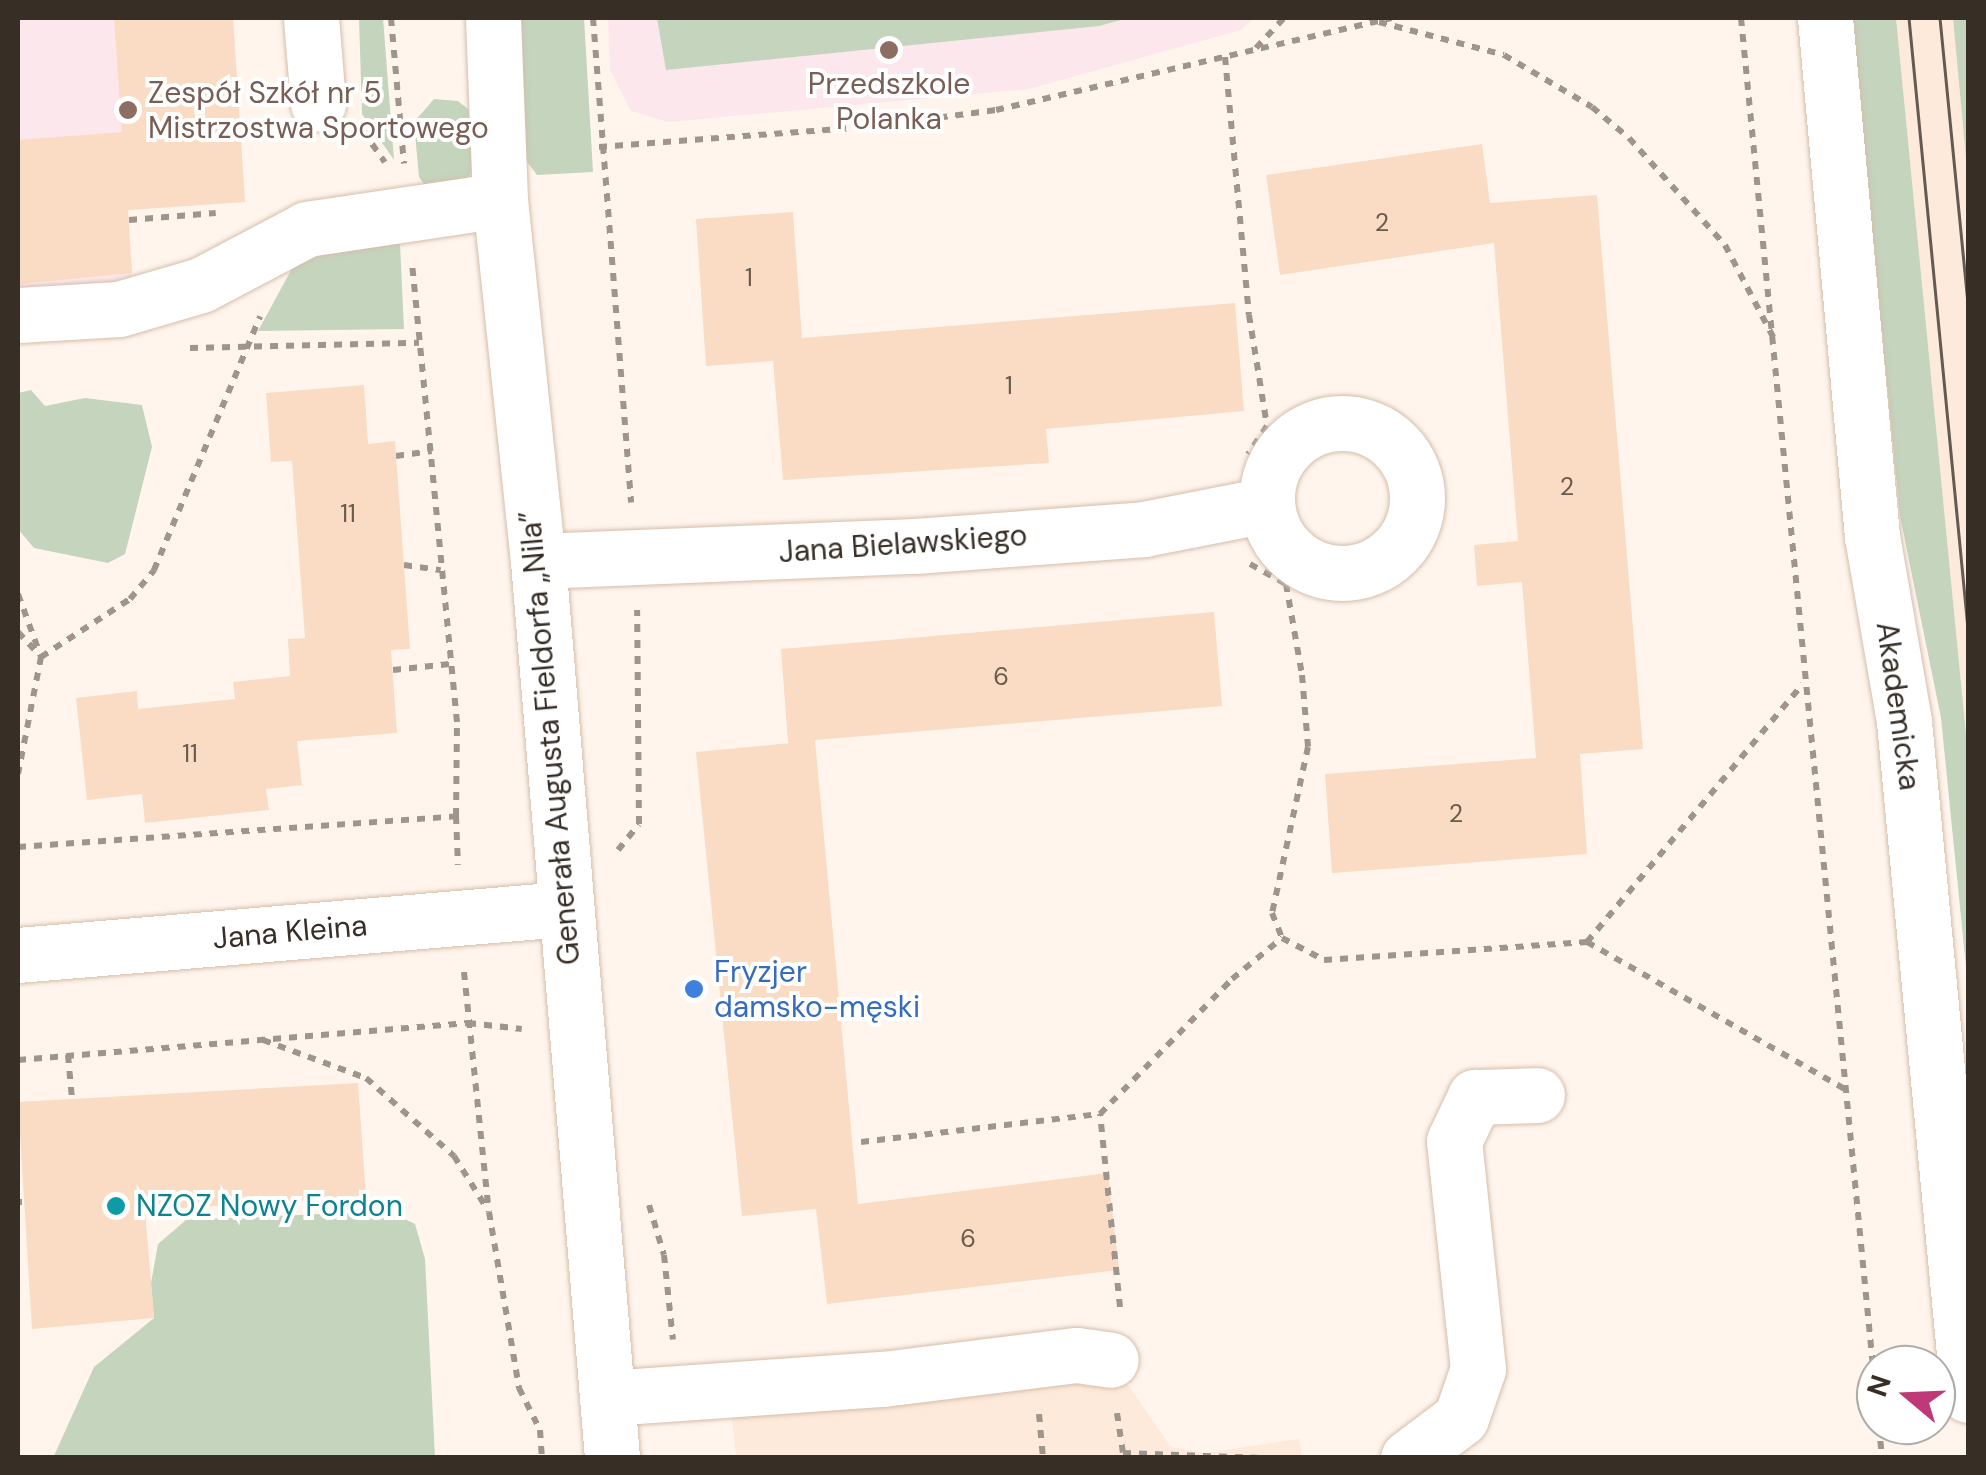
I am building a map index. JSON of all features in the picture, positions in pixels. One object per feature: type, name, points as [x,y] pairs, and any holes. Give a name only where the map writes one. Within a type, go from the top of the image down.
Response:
[{"type":"street","points":[[311,18],[338,114]]},
{"type":"street","name":"Generała Augusta Fieldorfa „Nila”","points":[[493,18],[500,200],[538,560],[563,909],[612,1458]]},
{"type":"street","name":"Akademicka","points":[[1825,18],[1872,536],[1904,722],[1968,1394]]},
{"type":"street","points":[[18,314],[119,309],[201,285],[307,229],[406,198],[500,200]]},
{"type":"street","name":"Jana Bielawskiego","points":[[538,560],[915,546],[1243,512]]},
{"type":"street","name":"Jana Kleina","points":[[18,956],[563,909]]},
{"type":"street","points":[[1408,1458],[1461,1418],[1478,1369],[1454,1141],[1475,1097],[1536,1095]]},
{"type":"street","points":[[608,1398],[883,1378],[1077,1356],[1111,1360]]},
{"type":"path","points":[[392,18],[450,664],[468,1023],[489,1212],[520,1388],[540,1430],[542,1458]]},
{"type":"path","points":[[593,18],[599,147],[636,558],[639,824],[609,862]]},
{"type":"path","points":[[1256,49],[1284,18]]},
{"type":"path","points":[[599,147],[979,112],[1391,18]]},
{"type":"path","points":[[1741,18],[1775,342],[1803,684],[1848,1091],[1871,1345]]},
{"type":"path","points":[[1373,20],[1504,54],[1592,107],[1629,138],[1725,245],[1775,342]]},
{"type":"path","points":[[1225,57],[1249,315],[1267,426],[1238,469],[1208,473],[1243,512],[1233,555],[1286,584],[1302,676],[1308,747],[1272,914],[1282,938],[1324,960],[1586,942],[1848,1091]]},
{"type":"path","points":[[338,114],[406,198]]},
{"type":"path","points":[[129,220],[224,212]]},
{"type":"path","points":[[41,656],[130,600],[154,570],[244,346],[419,343]]},
{"type":"path","points":[[396,456],[432,451]]},
{"type":"path","points":[[404,565],[441,570]]},
{"type":"path","points":[[18,594],[41,656],[18,774]]},
{"type":"path","points":[[18,632],[41,656]]},
{"type":"path","points":[[393,670],[450,664]]},
{"type":"path","points":[[1586,942],[1803,684]]},
{"type":"path","points":[[18,847],[456,816]]},
{"type":"path","points":[[861,1142],[1100,1114],[1232,979],[1282,938]]},
{"type":"path","points":[[18,1060],[468,1023],[574,1031]]},
{"type":"path","points":[[258,1038],[366,1078],[454,1156],[489,1212]]},
{"type":"path","points":[[68,1055],[72,1100]]},
{"type":"path","points":[[1100,1114],[1119,1270],[1120,1322],[1111,1360],[1123,1453],[1264,1458]]},
{"type":"path","points":[[647,1199],[664,1254],[677,1391]]},
{"type":"shaded area","name":"Zespół Szkół nr 5 Mistrzostwa Sportowego","points":[[18,18],[233,18],[245,202],[128,210],[133,290],[18,334]]},
{"type":"shaded area","name":"Przedszkole Polanka","points":[[608,18],[1254,18],[1241,30],[1029,89],[668,122],[631,111],[610,70]]},
{"type":"shaded area","points":[[1896,18],[1953,18],[1968,180],[1968,755]]},
{"type":"shaded area","points":[[1111,1360],[1171,1447],[1205,1453],[1299,1439],[1302,1457],[736,1457],[729,1391]]},
{"type":"green space","points":[[359,18],[383,18],[394,160],[362,114]]},
{"type":"green space","points":[[513,18],[584,18],[593,172],[537,175],[525,159]]},
{"type":"green space","points":[[657,18],[1128,18],[1099,26],[666,70]]},
{"type":"green space","points":[[1851,18],[1896,18],[1968,755],[1968,987],[1941,718],[1900,516]]},
{"type":"green space","points":[[1953,18],[1968,18],[1968,180]]},
{"type":"green space","points":[[434,99],[458,101],[468,109],[477,166],[461,185],[428,190],[419,177],[414,122]]},
{"type":"green space","points":[[399,223],[404,329],[258,331],[302,250]]},
{"type":"green space","points":[[31,390],[45,406],[85,398],[142,405],[152,447],[125,554],[108,563],[34,548],[18,529],[18,393]]},
{"type":"green space","points":[[389,1211],[415,1224],[425,1259],[435,1457],[53,1458],[94,1367],[154,1318],[151,1283],[158,1244],[186,1220]]},
{"type":"building","name":"Zespół Szkół nr 5 Mistrzostwa Sportowego","points":[[114,18],[233,18],[245,202],[128,210],[132,273],[18,284],[18,140],[122,132]]},
{"type":"building","points":[[1482,144],[1490,203],[1597,195],[1643,749],[1580,754],[1587,854],[1332,873],[1325,774],[1536,758],[1522,582],[1477,586],[1474,545],[1518,541],[1494,243],[1280,275],[1266,175]]},
{"type":"building","points":[[793,212],[802,338],[1235,303],[1244,411],[1046,429],[1049,463],[783,480],[773,361],[706,366],[696,219]]},
{"type":"building","points":[[364,385],[368,444],[395,441],[410,649],[391,650],[397,733],[297,741],[302,785],[266,789],[269,810],[145,823],[142,794],[87,800],[76,698],[137,691],[138,709],[235,699],[233,682],[290,676],[288,639],[305,638],[292,461],[271,462],[266,393]]},
{"type":"building","points":[[1214,612],[1222,706],[815,740],[858,1204],[1108,1173],[1119,1270],[827,1304],[816,1209],[742,1216],[696,752],[800,742],[788,743],[781,649]]},
{"type":"building","name":"NZOZ Nowy Fordon","points":[[358,1083],[366,1197],[145,1210],[154,1318],[32,1329],[18,1102]]},
{"type":"tram line","points":[[1909,18],[1968,629]]},
{"type":"tram line","points":[[1940,18],[1968,306]]},
{"type":"place","name":"Przedszkole Polanka","points":[[889,50]]},
{"type":"place","name":"Zespół Szkół nr 5 Mistrzostwa Sportowego","points":[[128,110]]},
{"type":"place","name":"Fryzjer damsko-męski","points":[[694,989]]},
{"type":"place","name":"NZOZ Nowy Fordon","points":[[116,1206]]}]
